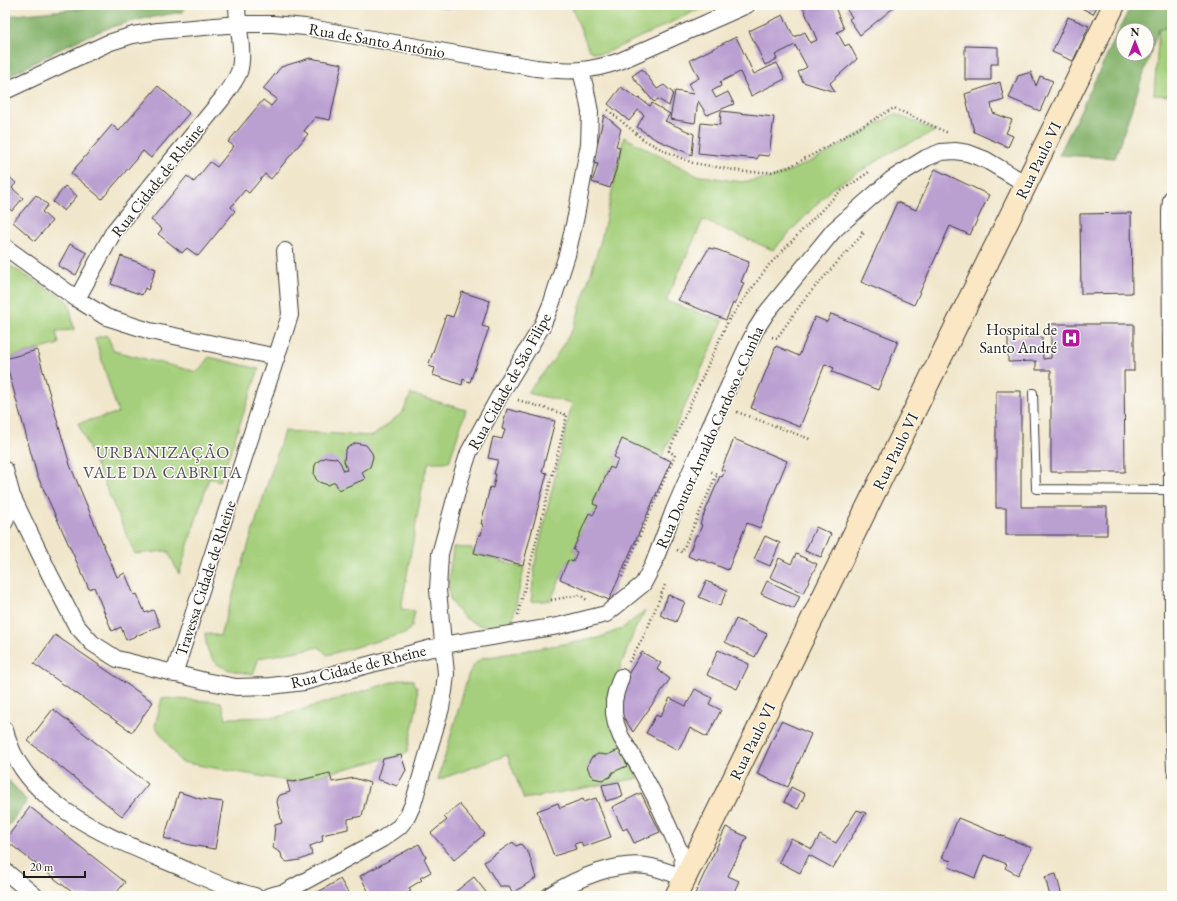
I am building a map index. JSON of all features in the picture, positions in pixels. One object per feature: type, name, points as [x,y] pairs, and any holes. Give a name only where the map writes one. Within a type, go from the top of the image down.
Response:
[{"type":"main road","name":"Rua Paulo VI","points":[[680,887],[1114,5]]},
{"type":"street","name":"Rua Cidade de Rheine","points":[[77,299],[114,231],[234,83],[239,70],[241,52],[236,5]]},
{"type":"street","name":"Rua de Santo António","points":[[5,91],[108,43],[133,35],[158,31],[238,24],[273,24],[304,27],[536,68],[562,71],[581,71],[603,67],[620,61],[747,5]]},
{"type":"street","name":"Rua Cidade de São Filipe","points":[[269,896],[285,892],[382,840],[399,827],[407,817],[413,804],[442,708],[446,674],[438,590],[440,554],[461,477],[470,452],[500,395],[542,326],[552,302],[567,255],[576,216],[589,144],[590,112],[581,71]]},
{"type":"street","name":"Rua Doutor Arnaldo Cardoso e Cunha","points":[[443,645],[558,626],[606,614],[643,584],[653,565],[674,510],[745,351],[767,312],[834,230],[892,179],[926,158],[941,152],[955,151],[968,153],[986,160],[1026,184]]},
{"type":"street","points":[[5,248],[77,299],[106,316],[150,331],[277,356]]},
{"type":"street","name":"Travessa Cidade de Rheine","points":[[174,674],[290,315],[285,251]]},
{"type":"street","name":"Rua Cidade de Rheine","points":[[5,470],[12,496],[50,576],[76,625],[92,643],[117,659],[174,674],[236,687],[271,686],[304,682],[443,645]]},
{"type":"street","points":[[5,522],[12,496]]},
{"type":"street","points":[[621,677],[616,692],[614,712],[618,731],[655,797],[682,856],[680,887]]},
{"type":"street","points":[[5,730],[15,757],[34,785],[74,817],[105,834],[154,856],[229,888],[255,896]]},
{"type":"street","points":[[549,896],[561,888],[599,872],[635,865],[651,867],[680,887]]},
{"type":"street","points":[[5,871],[35,896]]},
{"type":"lane","points":[[1172,188],[1167,200],[1166,212],[1170,490],[1170,746],[1172,774]]},
{"type":"lane","points":[[1033,393],[1036,489],[1170,490]]},
{"type":"path","points":[[588,101],[600,104],[644,140],[666,152],[693,163],[745,172],[771,172],[789,167],[894,108],[948,132]]},
{"type":"path","points":[[769,336],[777,338],[806,297],[864,233],[860,230]]},
{"type":"path","points":[[500,395],[567,415],[514,633]]},
{"type":"path","points":[[720,406],[810,439]]},
{"type":"path","points":[[621,677],[646,632],[664,588]]},
{"type":"green space","points":[[115,5],[185,5],[183,12],[132,21],[90,35],[65,46],[5,78],[5,16]]},
{"type":"green space","points":[[571,5],[708,5],[606,53],[595,53],[589,50]]},
{"type":"green space","points":[[1131,5],[1172,5],[1172,28],[1159,28],[1155,40],[1155,22],[1123,22]]},
{"type":"green space","points":[[1159,28],[1172,29],[1172,96],[1154,95]]},
{"type":"green space","points":[[1115,38],[1115,62],[1147,62],[1115,158],[1059,155]]},
{"type":"green space","points":[[895,114],[936,131],[899,148],[832,188],[773,250],[703,220],[666,301],[723,321],[662,457],[614,457],[618,459],[614,469],[610,467],[593,503],[598,506],[593,515],[589,514],[573,550],[577,552],[573,562],[568,560],[551,600],[531,602],[535,563],[572,403],[527,393],[553,361],[574,327],[601,240],[624,137],[696,175],[741,182],[776,177],[822,156]]},
{"type":"green space","points":[[5,263],[69,302],[74,330],[56,331],[59,344],[5,359]]},
{"type":"green space","points":[[107,335],[114,351],[197,372],[209,357],[259,369],[220,481],[209,478],[179,574],[168,551],[135,554],[78,423],[118,413],[95,338]]},
{"type":"green space","points":[[411,394],[466,410],[449,462],[429,462],[424,477],[401,609],[415,611],[412,626],[406,633],[327,655],[319,647],[259,658],[253,674],[233,671],[218,665],[209,653],[205,633],[220,636],[284,431],[373,436],[403,412]]},
{"type":"green space","points":[[453,547],[472,548],[474,553],[524,568],[511,627],[486,627],[471,622],[456,609],[452,603],[449,590]]},
{"type":"green space","points":[[645,611],[635,629],[613,686],[639,778],[524,799],[507,755],[438,780],[468,676],[478,661],[483,658],[598,638],[621,629]]},
{"type":"green space","points":[[402,679],[413,680],[417,688],[418,701],[407,753],[293,782],[181,762],[155,726],[162,698],[221,702],[226,718],[278,717]]},
{"type":"green space","points":[[5,776],[27,801],[5,831]]},
{"type":"building","points":[[445,5],[468,5],[468,6],[445,9]]},
{"type":"building","points":[[802,5],[834,5],[844,29],[837,32],[845,46],[849,44],[857,59],[830,83],[835,92],[803,82],[798,72],[807,67],[795,45],[775,55],[777,59],[765,65],[749,31],[783,15],[794,37],[805,32],[810,43],[817,40]]},
{"type":"building","points":[[850,5],[897,5],[860,35],[849,19],[852,17],[846,9]]},
{"type":"building","points":[[1076,5],[1098,5],[1093,14]]},
{"type":"building","points":[[1068,17],[1089,26],[1073,61],[1052,52]]},
{"type":"building","points":[[736,37],[754,74],[777,63],[785,79],[751,96],[740,72],[720,82],[721,86],[712,91],[716,98],[728,92],[734,104],[707,115],[698,101],[695,123],[670,119],[675,91],[694,94],[688,84],[699,78],[690,60]]},
{"type":"building","points":[[965,46],[998,47],[998,64],[991,64],[991,80],[965,80]]},
{"type":"building","points":[[310,58],[342,64],[330,120],[315,117],[304,131],[308,134],[271,179],[265,174],[249,193],[245,190],[231,207],[235,211],[198,256],[187,248],[182,253],[158,234],[162,229],[151,220],[187,176],[194,182],[210,162],[217,167],[234,146],[228,142],[263,100],[271,106],[277,99],[263,89],[281,67]]},
{"type":"building","points":[[642,69],[657,89],[664,85],[673,93],[669,106],[658,99],[654,102],[632,76]]},
{"type":"building","points":[[1031,72],[1036,86],[1040,76],[1053,81],[1040,111],[1009,98],[1018,76]]},
{"type":"building","points":[[1000,82],[1004,100],[991,104],[993,113],[1012,120],[1006,133],[1013,136],[1008,147],[974,132],[965,94]]},
{"type":"building","points":[[158,86],[189,113],[151,158],[143,151],[102,199],[71,173],[112,125],[119,131]]},
{"type":"building","points":[[621,87],[650,106],[652,103],[670,114],[665,121],[694,134],[692,155],[655,139],[637,127],[644,115],[638,110],[629,121],[608,104]]},
{"type":"building","points":[[721,111],[774,117],[769,156],[758,155],[757,159],[698,153],[701,123],[720,125]]},
{"type":"building","points":[[604,115],[621,129],[616,146],[620,147],[616,170],[610,188],[592,182],[598,164],[593,163]]},
{"type":"building","points":[[935,169],[989,195],[970,235],[950,226],[914,305],[861,282],[897,202],[916,210]]},
{"type":"building","points":[[5,173],[16,183],[12,188],[23,198],[12,211],[5,205]]},
{"type":"building","points":[[65,186],[77,196],[64,211],[53,202]]},
{"type":"building","points":[[36,195],[48,205],[42,212],[52,221],[35,241],[13,222]]},
{"type":"building","points":[[1131,213],[1132,293],[1081,294],[1080,214]]},
{"type":"building","points":[[70,244],[87,253],[76,275],[58,266]]},
{"type":"building","points":[[709,248],[749,262],[741,282],[744,283],[726,320],[678,300]]},
{"type":"building","points":[[121,256],[156,269],[148,290],[145,288],[142,295],[111,284]]},
{"type":"building","points":[[462,292],[490,301],[482,326],[489,328],[470,382],[463,379],[462,385],[433,375],[435,368],[428,366],[446,315],[453,317]]},
{"type":"building","points":[[831,314],[898,341],[878,390],[832,372],[834,368],[825,364],[800,427],[751,408],[776,346],[799,356],[815,317],[827,322]]},
{"type":"building","points":[[1051,324],[1134,324],[1134,371],[1124,371],[1125,472],[1051,472],[1051,370],[1036,370],[1036,361],[1008,362],[1008,337],[1042,337],[1043,359],[1051,358]]},
{"type":"building","points":[[37,350],[70,465],[117,577],[125,573],[134,595],[137,594],[145,613],[153,610],[160,626],[126,640],[121,627],[112,631],[94,587],[89,589],[37,475],[5,359]]},
{"type":"building","points":[[996,391],[1021,391],[1021,507],[1107,507],[1107,535],[1006,535],[1006,508],[996,508]]},
{"type":"building","points":[[507,409],[555,421],[542,472],[547,473],[523,565],[474,553],[479,535],[481,535],[483,524],[481,524],[490,487],[493,488],[496,474],[494,474],[498,460],[488,458],[493,437],[502,439],[505,430],[502,429]]},
{"type":"building","points":[[622,439],[671,461],[609,600],[560,579],[568,560],[573,562],[577,552],[573,550],[589,513],[593,515],[598,506],[593,504],[610,467],[614,469],[618,459],[614,457]]},
{"type":"building","points":[[734,439],[787,461],[760,528],[747,523],[728,570],[698,558],[697,560],[688,556],[696,535],[698,535],[702,525],[700,524],[720,476],[722,477],[725,471],[721,470]]},
{"type":"building","points":[[356,443],[366,445],[373,457],[370,467],[362,472],[365,479],[339,490],[335,482],[328,485],[319,482],[316,479],[314,474],[315,465],[318,461],[326,457],[336,458],[340,462],[344,471],[347,470],[344,461],[345,452],[347,448]]},
{"type":"building","points":[[816,527],[831,534],[821,557],[805,551]]},
{"type":"building","points":[[765,536],[780,543],[770,566],[754,559]]},
{"type":"building","points":[[796,554],[817,564],[803,593],[770,577],[779,558],[791,564]]},
{"type":"building","points":[[706,581],[727,590],[720,606],[699,597]]},
{"type":"building","points":[[767,581],[800,596],[794,609],[761,594]]},
{"type":"building","points":[[668,595],[685,602],[676,622],[660,615]]},
{"type":"building","points":[[736,619],[767,634],[755,657],[725,642]]},
{"type":"building","points":[[55,635],[153,702],[132,732],[34,664]]},
{"type":"building","points":[[718,650],[749,664],[737,689],[707,675]]},
{"type":"building","points":[[642,652],[661,663],[657,669],[670,679],[633,732],[622,715],[621,704],[625,679]]},
{"type":"building","points":[[695,689],[712,698],[709,704],[721,710],[707,737],[690,728],[678,750],[646,733],[656,715],[660,717],[670,698],[686,706]]},
{"type":"building","points":[[53,709],[148,784],[122,816],[28,741]]},
{"type":"building","points":[[781,721],[811,734],[788,787],[757,774]]},
{"type":"building","points":[[621,749],[627,766],[613,772],[610,777],[602,780],[593,778],[587,766],[591,758],[598,754],[607,755]]},
{"type":"building","points":[[401,755],[406,770],[397,786],[377,779],[383,759]]},
{"type":"building","points":[[330,773],[332,782],[354,778],[370,783],[362,816],[348,819],[348,829],[322,835],[323,841],[310,846],[312,855],[300,860],[287,862],[282,858],[281,853],[273,848],[275,825],[282,823],[277,802],[278,798],[280,795],[290,792],[287,781],[293,782]]},
{"type":"building","points":[[619,782],[623,796],[606,801],[602,785]]},
{"type":"building","points":[[791,787],[805,794],[798,809],[784,802]]},
{"type":"building","points":[[179,792],[201,799],[223,802],[215,849],[190,845],[164,838]]},
{"type":"building","points":[[641,793],[660,832],[634,843],[627,828],[623,830],[612,807]]},
{"type":"building","points":[[596,798],[611,837],[583,847],[581,842],[574,844],[576,849],[554,856],[537,811],[558,803],[560,808],[583,799],[584,802]]},
{"type":"building","points":[[459,804],[485,834],[454,860],[431,833],[447,820],[444,817]]},
{"type":"building","points":[[30,807],[125,882],[114,896],[77,896],[5,840]]},
{"type":"building","points":[[857,810],[866,813],[833,868],[809,855],[800,873],[779,862],[791,838],[812,849],[820,835],[836,843]]},
{"type":"building","points":[[958,818],[1032,848],[1018,875],[1005,868],[1007,864],[984,855],[975,878],[949,867],[951,861],[942,858]]},
{"type":"building","points":[[726,827],[747,837],[728,876],[739,881],[732,896],[694,896]]},
{"type":"building","points":[[513,842],[516,846],[521,844],[529,854],[536,878],[513,893],[509,886],[499,886],[484,862]]},
{"type":"building","points":[[419,844],[426,857],[424,858],[431,872],[420,878],[422,880],[409,888],[411,891],[401,896],[371,896],[360,876]]},
{"type":"building","points":[[1056,874],[1062,896],[1050,896],[1045,877]]},
{"type":"building","points":[[474,877],[489,896],[450,896]]},
{"type":"building","points":[[340,879],[350,896],[312,896]]},
{"type":"place","name":"Hospital de Santo André","points":[[1071,338]]},
{"type":"district","name":"URBANIZAÇÃO VALE DA CABRITA","points":[[163,462]]}]
